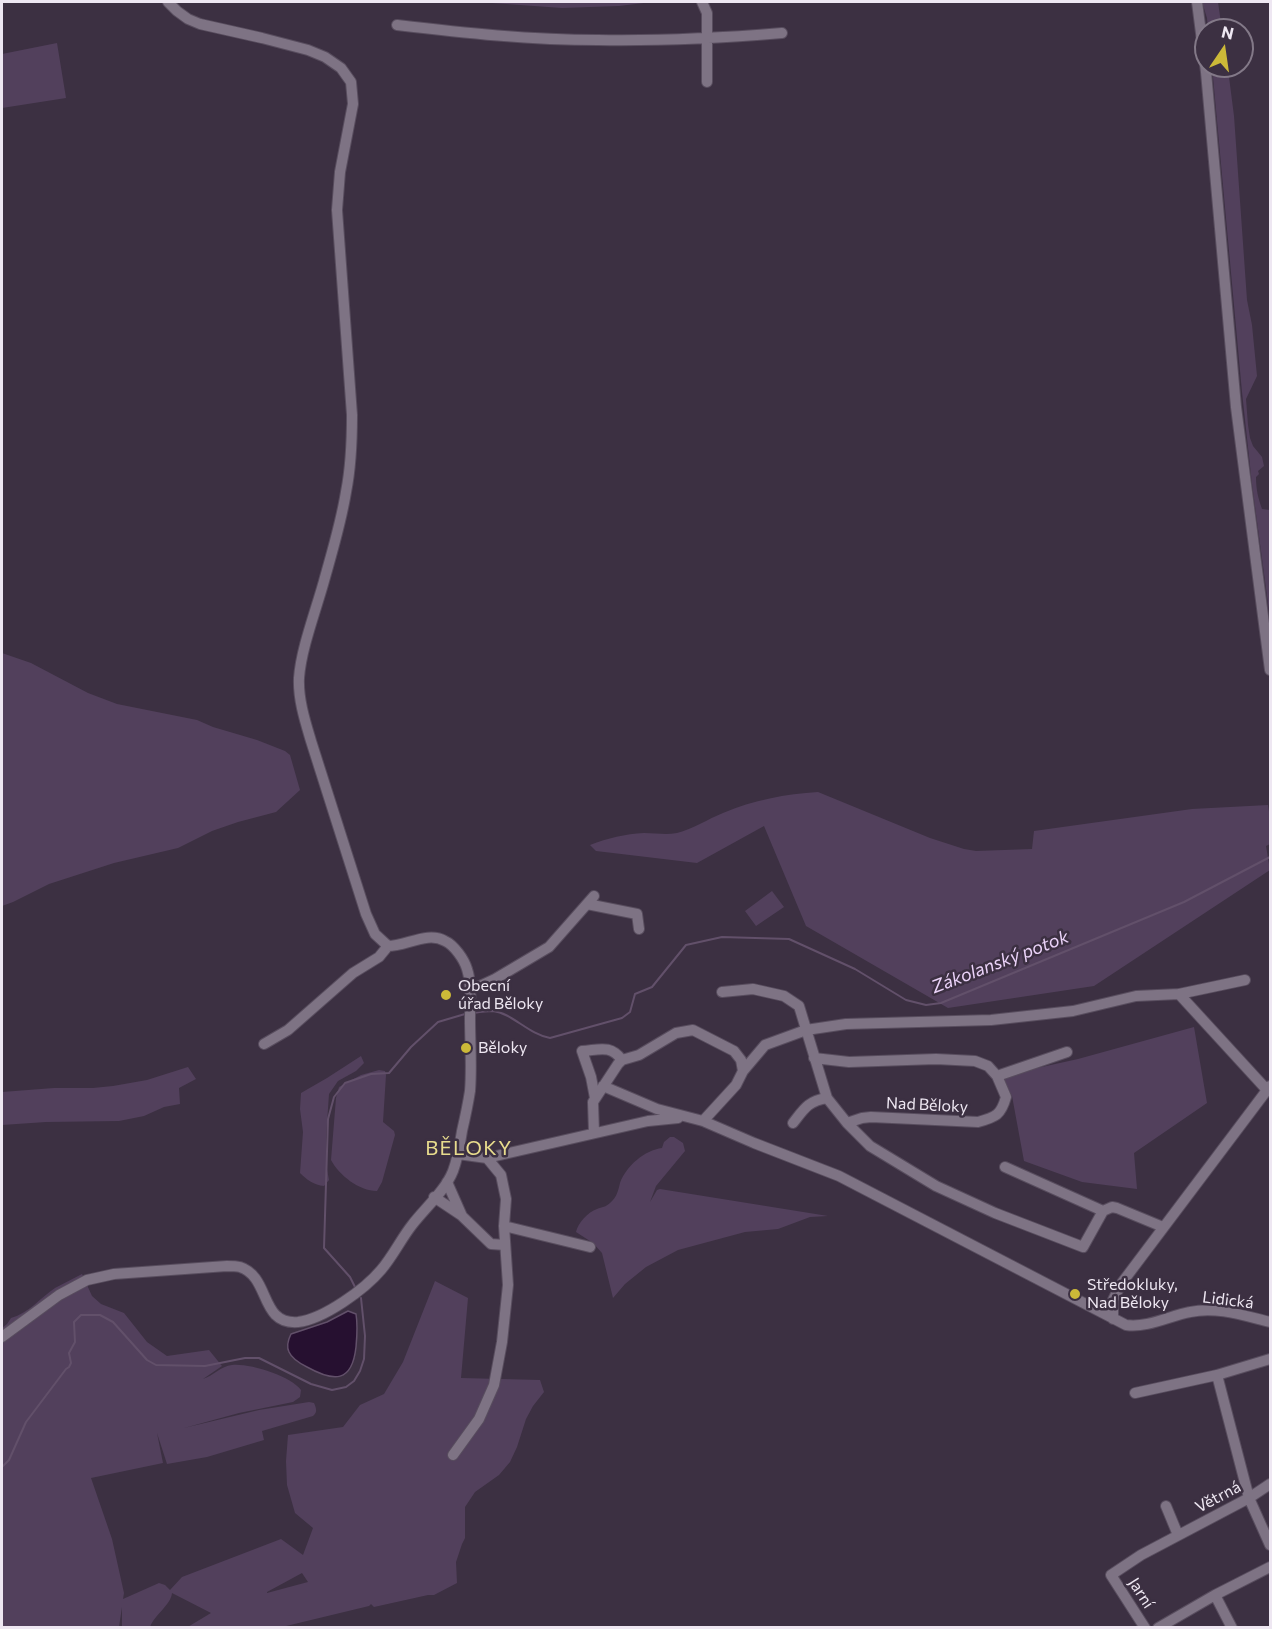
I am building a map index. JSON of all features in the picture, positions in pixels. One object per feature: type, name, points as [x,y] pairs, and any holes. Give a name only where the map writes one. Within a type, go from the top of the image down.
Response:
[{"type":"street","points":[[2,1337],[59,1295],[87,1281],[114,1274],[227,1266],[240,1267],[252,1274],[259,1283],[272,1312],[280,1319],[298,1322],[314,1318],[360,1291],[381,1270],[410,1227],[447,1182],[458,1154],[470,1090],[470,988],[465,964],[445,940],[433,937],[403,945],[388,946],[375,934],[366,914],[303,714],[299,679],[303,654],[339,527],[352,447],[352,415],[337,210],[340,172],[353,104],[351,82],[341,68],[325,57],[271,40],[200,24],[188,19],[168,2]]},
{"type":"street","points":[[702,2],[707,13],[706,82]]},
{"type":"street","points":[[1197,2],[1206,72],[1236,407],[1270,670]]},
{"type":"street","points":[[397,25],[482,34],[597,40],[707,39],[782,33]]},
{"type":"street","points":[[470,988],[495,979],[549,946],[590,900],[637,914],[639,929]]},
{"type":"street","points":[[264,1044],[288,1030],[353,973],[379,957],[388,946]]},
{"type":"street","points":[[703,1121],[736,1085],[743,1071],[765,1045],[806,1030],[846,1024],[991,1020],[1073,1011],[1136,996],[1179,994],[1245,980]]},
{"type":"street","points":[[722,992],[753,989],[784,996],[799,1006],[827,1098],[870,1146],[936,1186],[995,1213],[1083,1247],[1103,1211],[1112,1207],[1163,1227]]},
{"type":"street","points":[[1113,1319],[1112,1308],[1116,1293],[1269,1087],[1179,994]]},
{"type":"street","points":[[595,1098],[622,1060],[639,1055],[676,1033],[693,1030],[734,1051],[741,1060],[743,1071]]},
{"type":"street","points":[[594,1133],[595,1098],[582,1051],[610,1049],[622,1060]]},
{"type":"street","points":[[814,1058],[849,1062],[936,1059],[975,1061],[988,1066],[997,1076],[1067,1052]]},
{"type":"street","name":"Nad Běloky","points":[[847,1123],[871,1117],[978,1122],[995,1117],[1003,1109],[1006,1097],[997,1076]]},
{"type":"street","points":[[603,1086],[657,1109],[684,1117]]},
{"type":"street","points":[[793,1123],[807,1105],[818,1099],[827,1098]]},
{"type":"street","points":[[458,1154],[487,1158],[648,1121],[684,1117]]},
{"type":"street","name":"Lidická","points":[[684,1117],[703,1121],[839,1176],[1126,1325],[1152,1323],[1191,1311],[1208,1310],[1230,1312],[1270,1322]]},
{"type":"street","points":[[453,1455],[479,1419],[494,1385],[502,1342],[508,1285],[504,1226],[506,1199],[501,1175],[487,1158]]},
{"type":"street","points":[[1005,1167],[1103,1211]]},
{"type":"street","points":[[447,1182],[462,1216]]},
{"type":"street","points":[[434,1197],[462,1216],[491,1244],[505,1245]]},
{"type":"street","points":[[504,1226],[590,1247]]},
{"type":"street","points":[[1136,1393],[1217,1375],[1270,1359]]},
{"type":"street","points":[[1217,1375],[1250,1498],[1270,1545]]},
{"type":"street","name":"Větrná","points":[[1111,1575],[1141,1555],[1250,1498],[1270,1484]]},
{"type":"street","points":[[1166,1506],[1178,1535]]},
{"type":"street","points":[[1158,1628],[1270,1566]]},
{"type":"street","name":"Jarní","points":[[1111,1575],[1145,1628]]},
{"type":"street","points":[[1215,1595],[1232,1628]]},
{"type":"shaded area","points":[[478,2],[652,2],[562,8]]},
{"type":"shaded area","points":[[1202,2],[1218,2],[1220,18],[1207,18]]},
{"type":"shaded area","points":[[57,43],[66,98],[2,108],[2,54]]},
{"type":"shaded area","points":[[1213,78],[1229,78],[1234,116],[1247,300],[1257,376],[1246,399],[1250,438],[1262,457],[1264,466],[1258,471],[1259,474],[1256,477],[1258,493],[1262,509],[1270,510],[1270,618],[1242,392]]},
{"type":"shaded area","points":[[2,653],[31,663],[88,693],[117,704],[197,720],[285,751],[290,755],[300,790],[276,812],[212,831],[178,848],[114,863],[49,884],[2,906]]},
{"type":"shaded area","points":[[818,792],[930,838],[976,851],[1032,849],[1034,831],[1192,809],[1268,805],[1270,844],[1266,846],[1270,870],[1094,986],[948,1008],[806,926],[764,826],[697,863],[596,851],[590,845],[630,834],[677,833],[758,801]]},
{"type":"shaded area","points":[[772,891],[784,907],[756,926],[745,911]]},
{"type":"shaded area","points":[[1194,1027],[1207,1103],[1134,1153],[1137,1189],[1082,1182],[1024,1161],[1012,1096],[1001,1076],[1078,1059]]},
{"type":"shaded area","points":[[361,1056],[364,1063],[356,1071],[338,1081],[329,1094],[326,1164],[329,1180],[324,1186],[317,1185],[300,1173],[303,1132],[300,1109],[301,1093]]},
{"type":"shaded area","points":[[188,1067],[196,1079],[179,1088],[180,1104],[164,1107],[144,1116],[119,1121],[2,1125],[2,1092],[113,1086],[147,1080]]},
{"type":"shaded area","points":[[379,1070],[385,1071],[386,1075],[383,1122],[394,1131],[395,1135],[382,1182],[377,1191],[363,1188],[350,1181],[331,1160],[339,1087],[361,1075]]},
{"type":"shaded area","points":[[670,1137],[683,1143],[685,1151],[656,1186],[650,1202],[660,1189],[828,1216],[810,1217],[778,1229],[745,1232],[678,1250],[646,1267],[625,1284],[613,1298],[602,1253],[593,1243],[576,1232],[577,1229],[590,1213],[612,1201],[631,1165],[643,1155],[662,1148],[664,1142]]},
{"type":"shaded area","points":[[82,1274],[92,1296],[101,1304],[124,1313],[147,1342],[167,1356],[209,1350],[222,1366],[203,1379],[224,1367],[239,1365],[259,1368],[279,1375],[301,1390],[300,1397],[293,1402],[239,1413],[184,1428],[259,1410],[309,1402],[314,1403],[316,1410],[313,1416],[262,1431],[264,1440],[207,1457],[167,1464],[157,1433],[163,1463],[91,1478],[112,1539],[124,1593],[123,1599],[159,1583],[170,1590],[182,1577],[281,1539],[303,1555],[313,1528],[295,1513],[287,1485],[288,1435],[343,1427],[360,1405],[384,1394],[403,1362],[435,1281],[468,1298],[461,1378],[540,1380],[544,1392],[526,1419],[510,1462],[499,1475],[475,1492],[465,1507],[465,1538],[456,1562],[457,1583],[434,1595],[374,1607],[371,1604],[282,1627],[186,1628],[211,1613],[172,1593],[169,1602],[150,1627],[122,1627],[122,1607],[119,1627],[2,1627],[2,1328],[11,1318],[29,1309],[55,1288]],"holes":[[[302,1573],[308,1582],[267,1593]]]},
{"type":"shaded area","points":[[348,1311],[356,1314],[357,1331],[354,1359],[346,1373],[333,1377],[325,1375],[292,1357],[288,1348],[291,1334],[327,1322]]},
{"type":"waterway","name":"Zákolanský potok","points":[[474,1013],[493,1011],[500,1013],[550,1038],[622,1018],[630,1012],[635,994],[652,987],[686,945],[722,937],[789,939],[855,969],[906,1000],[926,1005],[941,1003],[1184,902],[1270,857]]},
{"type":"waterway","name":"Zákolanský potok","points":[[356,1289],[350,1277],[324,1248],[328,1119],[334,1097],[345,1083],[371,1074],[389,1073],[411,1047],[438,1022],[465,1014]]},
{"type":"waterway","name":"Zákolanský potok","points":[[2,1467],[9,1460],[26,1422],[69,1367],[71,1363],[69,1353],[75,1342],[74,1322],[81,1315],[100,1315],[113,1322],[147,1360],[156,1365],[205,1366],[245,1358],[259,1358],[311,1384],[332,1390],[346,1387],[354,1381],[364,1359],[365,1336],[361,1298]]},
{"type":"place","name":"Obecní úřad Běloky","points":[[446,995]]},
{"type":"place","name":"Běloky","points":[[466,1048]]},
{"type":"place","name":"Středokluky, Nad Běloky","points":[[1075,1294]]},
{"type":"district","name":"BĚLOKY","points":[[469,1148]]}]
